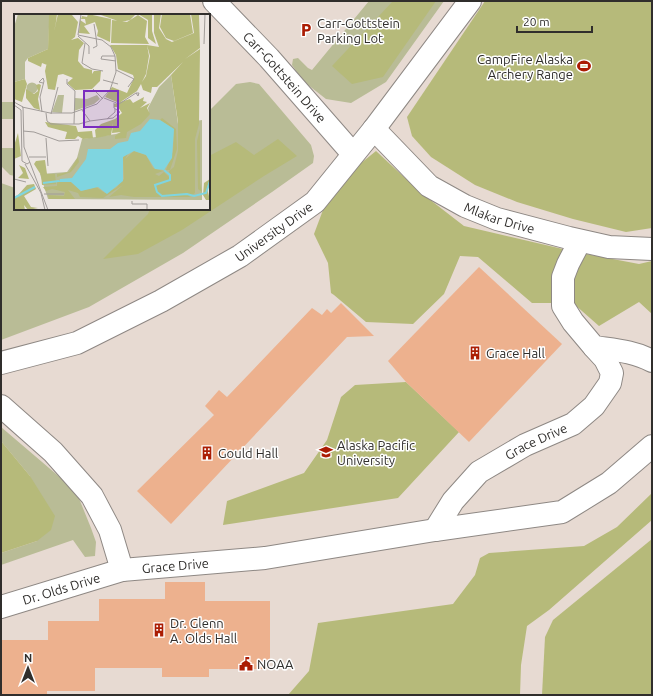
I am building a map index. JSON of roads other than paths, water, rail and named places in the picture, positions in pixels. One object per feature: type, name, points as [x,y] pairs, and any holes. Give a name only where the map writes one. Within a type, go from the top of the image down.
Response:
[{"type":"street","name":"Carr-Gottstein Drive","points":[[214,1],[269,58],[353,154]]},
{"type":"street","name":"University Drive","points":[[1,363],[77,343],[161,301],[240,256],[315,202],[374,130],[470,1]]},
{"type":"street","name":"Mlakar Drive","points":[[374,130],[429,186],[465,206],[497,219],[580,241],[609,247],[652,249]]},
{"type":"street","name":"Grace Drive","points":[[435,530],[453,501],[479,472],[525,444],[573,424],[594,406],[610,383],[612,373],[605,359],[573,322],[563,306],[563,277],[580,241]]},
{"type":"street","points":[[594,347],[620,350],[641,355],[652,361]]},
{"type":"street","points":[[1,406],[53,452],[92,496],[110,530],[122,570]]},
{"type":"street","name":"Grace Drive","points":[[122,570],[265,558],[435,530],[562,512],[609,483],[652,446]]},
{"type":"street","name":"Dr. Olds Drive","points":[[1,607],[122,570]]},
{"type":"place","name":"Carr-Gottstein Parking Lot","points":[[306,30]]},
{"type":"place","name":"CampFire Alaska Archery Range","points":[[584,66]]},
{"type":"place","name":"Grace Hall","points":[[475,353]]},
{"type":"place","name":"Alaska Pacific University","points":[[326,452]]},
{"type":"place","name":"Gould Hall","points":[[207,453]]},
{"type":"place","name":"Dr. Glenn A. Olds Hall","points":[[159,630]]},
{"type":"place","name":"NOAA","points":[[246,664]]}]
